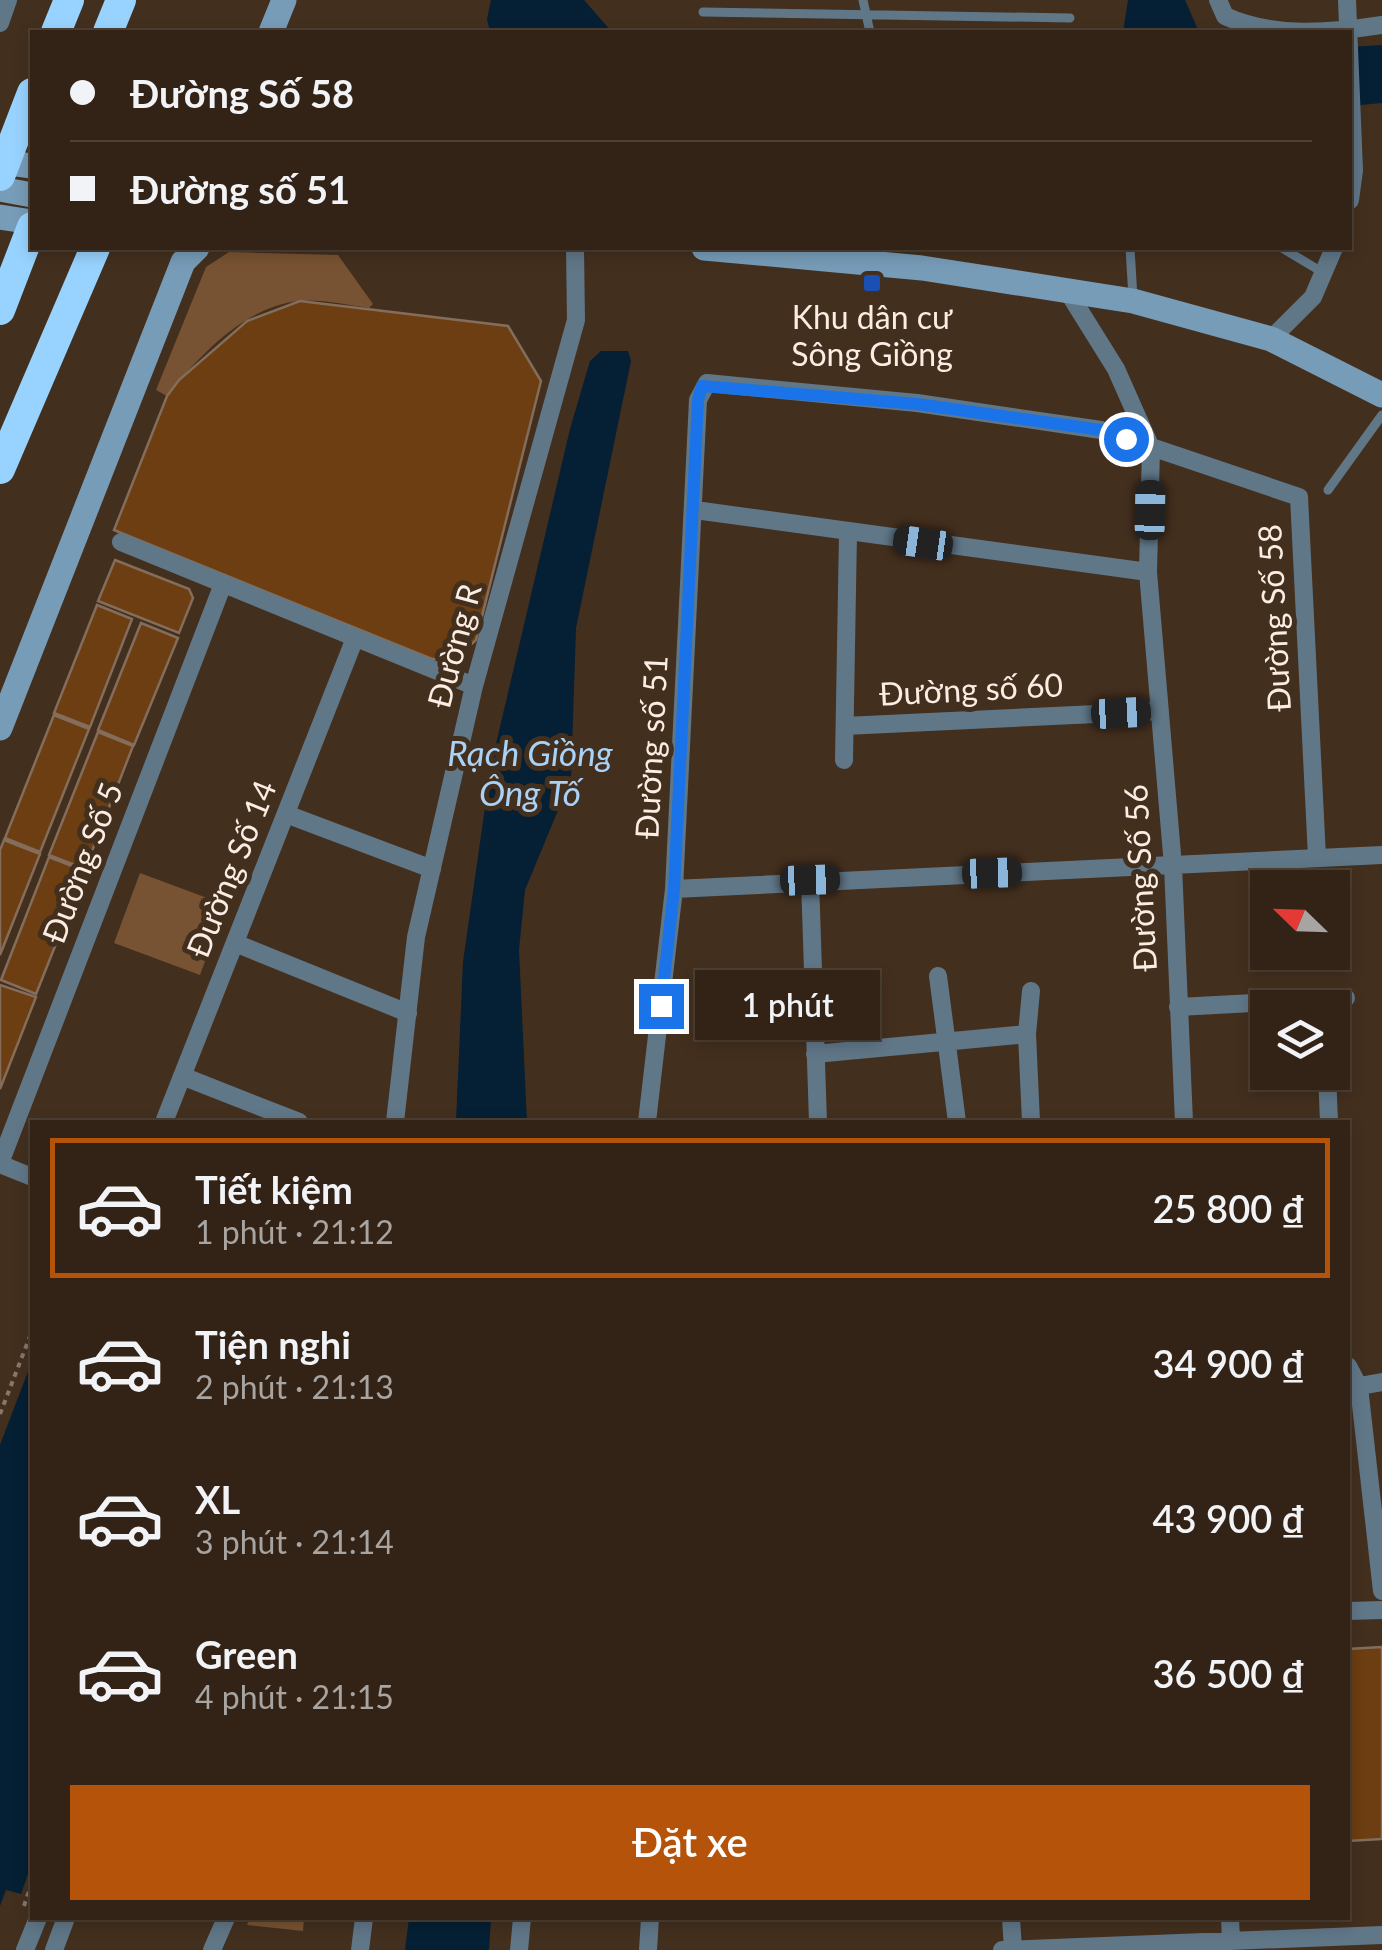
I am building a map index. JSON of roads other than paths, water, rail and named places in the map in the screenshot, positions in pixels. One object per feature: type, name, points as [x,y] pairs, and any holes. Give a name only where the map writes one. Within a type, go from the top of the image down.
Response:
[{"type":"highway","points":[[57,30],[69,0]]},
{"type":"highway","points":[[109,30],[121,0]]},
{"type":"highway","points":[[0,176],[30,98]]},
{"type":"highway","points":[[0,310],[30,229]]},
{"type":"highway","points":[[0,469],[94,250]]},
{"type":"main road","points":[[272,30],[284,0]]},
{"type":"main road","points":[[0,121],[30,126]]},
{"type":"main road","points":[[0,162],[30,166]]},
{"type":"main road","points":[[0,190],[30,195]]},
{"type":"main road","points":[[0,217],[30,224]]},
{"type":"main road","points":[[755,250],[832,253],[1133,301],[1271,339],[1382,395]]},
{"type":"main road","points":[[0,728],[187,252]]},
{"type":"street","points":[[0,23],[8,0]]},
{"type":"street","points":[[1218,0],[1225,16],[1254,30],[1350,30],[1382,25]]},
{"type":"street","points":[[1346,0],[1350,30]]},
{"type":"street","points":[[1352,80],[1352,166]]},
{"type":"street","name":"Đường R","points":[[395,1120],[416,937],[474,686],[576,320],[575,250]]},
{"type":"street","points":[[1271,339],[1313,297],[1333,250]]},
{"type":"street","name":"Đường Số 56","points":[[1068,292],[1116,369],[1151,448],[1148,572],[1173,866],[1184,1120]]},
{"type":"street","name":"Đường Số 58","points":[[713,383],[917,404],[1101,430],[1299,497],[1317,857]]},
{"type":"street","name":"Đường số 51","points":[[647,1120],[674,889],[699,392],[713,383]]},
{"type":"street","points":[[696,510],[1148,572]]},
{"type":"street","name":"Đường số 60","points":[[844,760],[848,533]]},
{"type":"street","points":[[121,542],[474,686]]},
{"type":"street","name":"Đường Số 5","points":[[0,1164],[223,584]]},
{"type":"street","name":"Đường Số 14","points":[[165,1120],[355,638]]},
{"type":"street","name":"Đường số 60","points":[[845,726],[1160,712]]},
{"type":"street","points":[[286,814],[432,869]]},
{"type":"street","points":[[674,889],[1382,855]]},
{"type":"street","points":[[810,880],[818,1120]]},
{"type":"street","points":[[235,943],[408,1013]]},
{"type":"street","points":[[938,976],[957,1120]]},
{"type":"street","points":[[1031,991],[1026,1034],[1031,1120]]},
{"type":"street","points":[[1178,1008],[1250,1005]]},
{"type":"street","points":[[816,1054],[1026,1034]]},
{"type":"street","points":[[182,1076],[294,1120]]},
{"type":"street","points":[[1328,1090],[1329,1120]]},
{"type":"street","points":[[0,1164],[30,1176]]},
{"type":"street","points":[[1382,1382],[1353,1387],[1382,1591]]},
{"type":"street","points":[[1350,1612],[1382,1610]]},
{"type":"street","points":[[37,1920],[27,1945],[52,1950],[65,1920]]},
{"type":"street","points":[[212,1950],[225,1920]]},
{"type":"street","points":[[360,1950],[364,1920]]},
{"type":"street","points":[[520,1950],[522,1920]]},
{"type":"street","points":[[648,1950],[650,1920]]},
{"type":"street","points":[[1011,1920],[1013,1949]]},
{"type":"street","points":[[1231,1920],[1238,1945]]},
{"type":"street","points":[[1002,1950],[1345,1944],[1382,1935]]},
{"type":"lane","points":[[862,0],[870,30]]},
{"type":"lane","points":[[703,12],[1070,18]]},
{"type":"lane","points":[[1130,250],[1133,301]]},
{"type":"lane","points":[[1285,250],[1324,273]]},
{"type":"lane","points":[[1328,490],[1382,415]]},
{"type":"water","points":[[491,0],[584,0],[610,30],[490,30],[487,19]]},
{"type":"water","points":[[1128,0],[1185,0],[1198,30],[1123,30]]},
{"type":"water","points":[[1382,45],[1382,103],[1352,106],[1352,47]]},
{"type":"water","name":"Rạch Giồng Ông Tố","points":[[601,351],[628,351],[631,361],[576,628],[571,779],[525,890],[519,950],[527,1120],[456,1120],[463,962],[491,765],[570,429],[590,361]]},
{"type":"water","points":[[30,1366],[30,1869],[21,1894],[6,1890],[0,1906],[0,1445]]},
{"type":"water","points":[[409,1920],[491,1920],[489,1950],[405,1950]]},
{"type":"place","name":"Khu dân cư Sông Giồng","points":[[872,283]]}]
